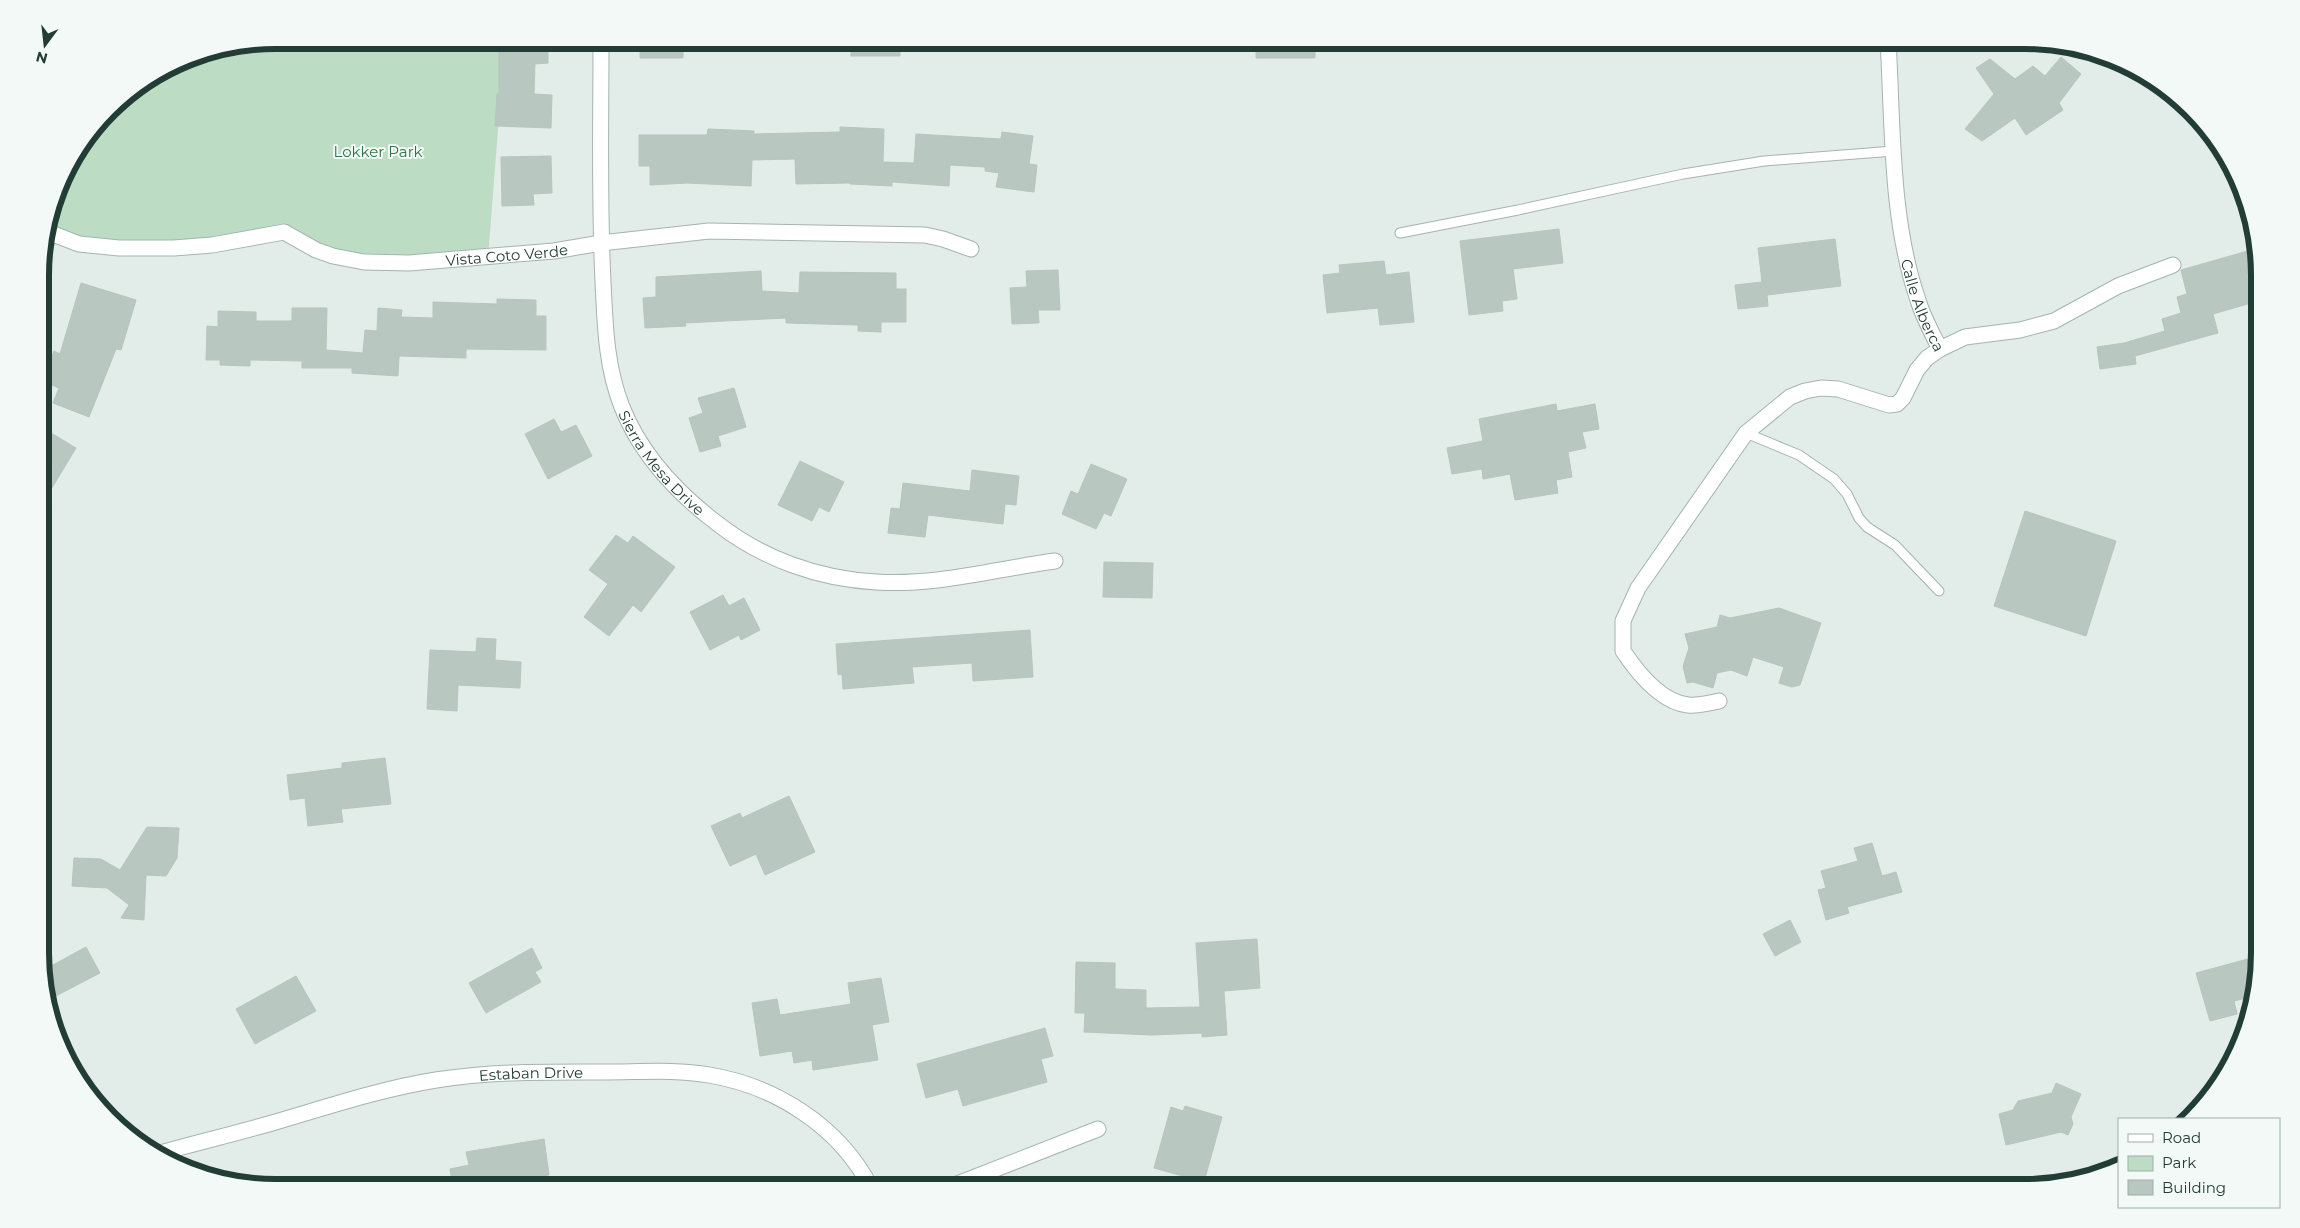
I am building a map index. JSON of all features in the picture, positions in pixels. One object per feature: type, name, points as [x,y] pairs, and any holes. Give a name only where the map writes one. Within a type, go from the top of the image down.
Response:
[{"type":"street","name":"Sierra Mesa Drive","points":[[601,49],[601,243],[608,356],[622,408],[637,437],[667,479],[684,496],[728,532],[763,552],[818,574],[876,582],[906,583],[1055,561]]},
{"type":"street","name":"Calle Alberca","points":[[1888,49],[1896,192],[1909,272],[1925,320],[1940,349],[1966,337],[2020,330],[2054,321],[2118,286],[2173,265]]},
{"type":"street","name":"Vista Coto Verde","points":[[53,234],[79,244],[99,247],[174,248],[212,245],[284,232],[316,250],[348,260],[409,263],[554,251],[601,243],[709,231],[925,236],[943,239],[971,249]]},
{"type":"street","points":[[1719,701],[1686,704],[1672,700],[1649,683],[1623,651],[1623,621],[1638,588],[1746,433],[1790,397],[1805,391],[1822,388],[1838,389],[1889,405],[1897,404],[1904,398],[1917,370],[1927,358],[1940,349]]},
{"type":"street","name":"Estaban Drive","points":[[167,1151],[273,1123],[335,1103],[436,1080],[518,1072],[685,1072],[732,1079],[776,1096],[797,1108],[834,1138],[853,1160],[865,1179]]},
{"type":"street","points":[[970,1179],[1098,1129]]},
{"type":"lane","points":[[1400,233],[1528,208],[1683,174],[1764,161],[1894,151]]},
{"type":"lane","points":[[1746,433],[1799,455],[1834,479],[1847,494],[1859,518],[1867,527],[1894,544],[1939,591]]},
{"type":"green space","name":"Lokker Park","points":[[260,49],[504,49],[488,258],[364,262],[284,232],[140,247],[53,233],[56,216],[66,188],[79,162],[95,137],[137,95],[162,79],[188,66],[216,56]]},
{"type":"building","points":[[499,49],[548,49],[548,63],[535,64],[534,94],[552,95],[551,128],[495,126],[497,94],[499,94]]},
{"type":"building","points":[[640,49],[683,49],[683,58],[640,58]]},
{"type":"building","points":[[851,49],[900,49],[900,56],[851,56]]},
{"type":"building","points":[[1256,49],[1315,49],[1315,58],[1256,58]]},
{"type":"building","points":[[2061,57],[2081,74],[2059,103],[2063,110],[2026,135],[2015,118],[1982,141],[1965,129],[1994,94],[1976,68],[1990,59],[2015,79],[2033,66],[2045,76]]},
{"type":"building","points":[[840,127],[884,129],[883,162],[914,163],[916,134],[1001,139],[1002,132],[1033,136],[1029,164],[1037,165],[1034,192],[996,187],[999,173],[985,171],[985,167],[950,165],[949,186],[892,182],[892,186],[850,183],[796,184],[795,159],[752,160],[751,186],[687,183],[650,185],[650,166],[639,166],[639,135],[707,135],[708,129],[754,131],[754,134],[840,132]]},
{"type":"building","points":[[551,156],[552,193],[533,194],[534,205],[502,206],[501,157]]},
{"type":"building","points":[[1559,229],[1563,263],[1513,269],[1517,299],[1502,301],[1503,311],[1469,315],[1460,241]]},
{"type":"building","points":[[1835,239],[1841,286],[1767,295],[1768,306],[1738,309],[1735,285],[1762,282],[1758,248]]},
{"type":"building","points":[[2250,250],[2251,303],[2213,314],[2218,333],[2135,356],[2136,364],[2100,369],[2097,347],[2124,343],[2165,331],[2162,319],[2181,313],[2177,297],[2187,294],[2181,270]]},
{"type":"building","points":[[1384,261],[1386,275],[1409,272],[1414,322],[1380,325],[1378,308],[1327,313],[1323,275],[1340,273],[1339,265]]},
{"type":"building","points":[[1058,270],[1060,310],[1038,310],[1039,323],[1012,324],[1010,288],[1027,287],[1026,271]]},
{"type":"building","points":[[761,271],[762,291],[799,293],[800,272],[896,273],[896,289],[906,289],[906,322],[881,322],[881,332],[858,331],[858,325],[786,323],[786,318],[685,323],[686,326],[645,328],[643,298],[656,297],[656,277]]},
{"type":"building","points":[[81,283],[136,300],[121,350],[116,349],[89,417],[53,403],[59,388],[49,384],[49,364],[54,351],[60,354]]},
{"type":"building","points":[[497,299],[536,300],[536,316],[546,316],[546,350],[466,349],[466,358],[399,356],[398,376],[352,373],[352,368],[302,368],[302,361],[250,360],[250,366],[220,365],[220,360],[206,360],[207,326],[218,327],[218,311],[256,312],[256,321],[292,321],[292,308],[327,308],[326,350],[363,353],[365,330],[377,331],[378,308],[402,310],[401,317],[433,318],[433,302],[497,304]]},
{"type":"building","points":[[734,388],[746,427],[718,436],[721,446],[700,452],[689,418],[703,413],[698,398]]},
{"type":"building","points":[[1556,404],[1557,411],[1595,404],[1599,429],[1582,432],[1586,448],[1568,452],[1572,477],[1556,480],[1558,493],[1515,500],[1510,474],[1483,479],[1482,469],[1452,474],[1447,448],[1483,441],[1479,419]]},
{"type":"building","points":[[554,419],[561,432],[576,425],[592,456],[548,479],[525,434]]},
{"type":"building","points":[[49,432],[76,448],[49,493]]},
{"type":"building","points":[[800,461],[844,482],[829,512],[819,507],[812,521],[778,505]]},
{"type":"building","points":[[1091,464],[1127,479],[1111,516],[1104,513],[1096,529],[1062,514],[1071,491],[1078,494]]},
{"type":"building","points":[[972,470],[1019,476],[1016,505],[1005,504],[1003,524],[928,515],[925,537],[888,533],[891,508],[900,509],[903,483],[970,491]]},
{"type":"building","points":[[2025,511],[2116,541],[2086,636],[1994,606]]},
{"type":"building","points":[[616,535],[628,543],[633,536],[675,567],[641,612],[633,605],[609,636],[584,617],[608,584],[589,570]]},
{"type":"building","points":[[1104,562],[1153,563],[1152,598],[1103,597]]},
{"type":"building","points":[[723,595],[729,606],[744,598],[760,630],[741,640],[739,635],[710,650],[690,612]]},
{"type":"building","points":[[1779,608],[1821,623],[1800,685],[1792,687],[1779,683],[1784,667],[1753,657],[1747,676],[1731,670],[1717,673],[1713,688],[1693,682],[1687,683],[1683,666],[1689,648],[1685,634],[1717,627],[1720,615],[1730,618]]},
{"type":"building","points":[[1030,630],[1033,677],[973,681],[972,663],[912,667],[914,683],[843,689],[842,674],[838,675],[836,644]]},
{"type":"building","points":[[477,638],[496,639],[495,660],[521,662],[520,688],[458,685],[457,711],[427,709],[430,650],[476,652]]},
{"type":"building","points":[[385,758],[391,804],[341,809],[343,822],[308,826],[305,798],[290,800],[287,775],[342,768],[342,763]]},
{"type":"building","points":[[789,796],[815,852],[765,875],[756,854],[730,866],[711,826],[740,813],[742,818]]},
{"type":"building","points":[[147,827],[179,828],[177,858],[166,876],[146,875],[144,920],[121,918],[129,905],[107,888],[72,886],[74,858],[101,859],[120,870]]},
{"type":"building","points":[[1872,843],[1882,876],[1896,872],[1902,892],[1847,907],[1849,913],[1826,920],[1818,890],[1826,888],[1821,871],[1858,861],[1854,848]]},
{"type":"building","points":[[1790,920],[1801,942],[1775,956],[1763,934]]},
{"type":"building","points":[[1257,939],[1260,988],[1224,991],[1227,1035],[1202,1037],[1202,1033],[1151,1035],[1084,1032],[1085,1013],[1075,1013],[1076,962],[1115,963],[1115,989],[1146,990],[1146,1008],[1200,1007],[1196,943]]},
{"type":"building","points":[[86,947],[100,973],[53,997],[49,967]]},
{"type":"building","points":[[532,948],[542,968],[535,972],[541,982],[486,1013],[469,983]]},
{"type":"building","points":[[2251,958],[2247,998],[2234,1001],[2237,1014],[2210,1021],[2196,973]]},
{"type":"building","points":[[296,976],[316,1011],[255,1044],[236,1009]]},
{"type":"building","points":[[881,978],[889,1022],[872,1025],[878,1060],[813,1070],[812,1060],[794,1063],[792,1051],[760,1056],[752,1003],[777,999],[780,1015],[851,1004],[848,983]]},
{"type":"building","points":[[1045,1028],[1053,1056],[1041,1059],[1047,1082],[963,1106],[958,1089],[926,1098],[917,1064]]},
{"type":"building","points":[[2056,1083],[2081,1094],[2071,1117],[2073,1124],[2068,1135],[2061,1132],[2006,1145],[1999,1114],[2013,1110],[2018,1101],[2052,1093]]},
{"type":"building","points":[[1185,1106],[1222,1117],[1205,1179],[1193,1179],[1154,1168],[1171,1107],[1183,1111]]},
{"type":"building","points":[[544,1139],[549,1175],[528,1179],[452,1179],[450,1169],[469,1165],[466,1152]]}]
